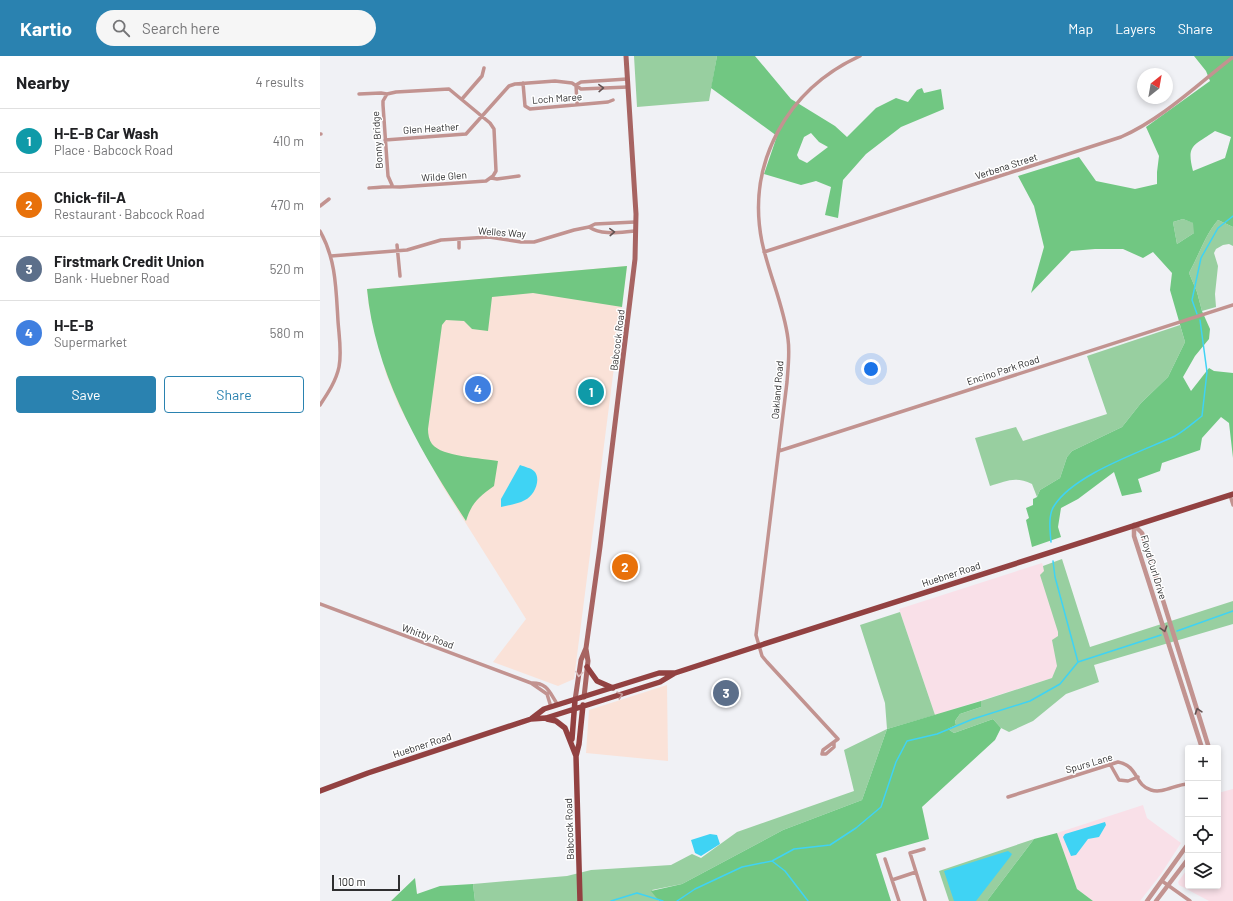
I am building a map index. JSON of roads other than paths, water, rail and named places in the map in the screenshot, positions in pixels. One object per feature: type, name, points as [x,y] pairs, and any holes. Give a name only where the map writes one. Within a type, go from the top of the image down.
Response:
[{"type":"main road","name":"Babcock Road","points":[[576,756],[571,744],[575,700],[581,660],[586,648],[600,546],[635,259],[636,222],[626,56]]},
{"type":"main road","name":"Huebner Road","points":[[320,791],[368,773],[531,719],[546,718],[574,710],[660,682],[675,673],[1231,494]]},
{"type":"main road","name":"Babcock Road","points":[[580,901],[576,756],[579,744],[582,707],[588,667],[586,648]]},
{"type":"main road","points":[[588,667],[597,681],[614,688]]},
{"type":"main road","name":"Huebner Road","points":[[531,719],[544,709],[659,673],[675,673]]},
{"type":"main road","points":[[546,718],[565,728],[571,744]]},
{"type":"street","name":"Oakland Road","points":[[834,743],[838,739],[767,662],[758,646],[756,632],[787,382],[788,340],[782,311],[764,252],[760,222],[761,179],[776,134],[784,120],[805,93],[835,69],[860,56]]},
{"type":"street","name":"Verbena Street","points":[[764,252],[1121,137],[1158,115],[1233,57]]},
{"type":"street","points":[[462,99],[482,76],[484,68]]},
{"type":"street","name":"Glen Heather","points":[[576,85],[581,82],[627,79]]},
{"type":"street","name":"Glen Heather","points":[[385,140],[462,135],[469,131],[509,86],[523,83],[561,81],[576,85],[581,89],[628,87]]},
{"type":"street","name":"Loch Maree","points":[[523,83],[524,100],[527,108],[608,102],[613,100]]},
{"type":"street","points":[[576,85],[577,104]]},
{"type":"street","points":[[359,94],[381,92],[387,94],[445,88],[452,90],[490,123],[494,129],[496,171],[491,178]]},
{"type":"street","name":"Bonny Bridge","points":[[387,94],[383,101],[385,140],[388,176],[392,184]]},
{"type":"street","name":"Wilde Glen","points":[[369,188],[387,187],[392,184],[400,187],[486,181],[491,178],[497,180],[519,176]]},
{"type":"street","points":[[320,206],[329,199]]},
{"type":"street","name":"Welles Way","points":[[331,256],[407,250],[436,240],[489,237],[528,242],[543,240],[574,230],[589,228],[595,224],[636,222]]},
{"type":"street","name":"Welles Way","points":[[589,228],[606,233],[636,231]]},
{"type":"street","points":[[320,231],[331,256],[335,277],[340,360],[333,384],[320,406]]},
{"type":"street","points":[[459,239],[459,248]]},
{"type":"street","points":[[398,245],[400,276]]},
{"type":"street","name":"Encino Park Road","points":[[779,451],[1233,305]]},
{"type":"street","points":[[1231,494],[1233,505]]},
{"type":"street","name":"Floyd Curl Drive","points":[[1134,525],[1142,533],[1208,745]]},
{"type":"street","name":"Floyd Curl Drive","points":[[1134,525],[1134,536],[1201,745]]},
{"type":"street","name":"Whitby Road","points":[[320,604],[531,683],[547,694],[551,707]]},
{"type":"street","points":[[1160,617],[1167,613]]},
{"type":"street","name":"Whitby Road","points":[[531,683],[537,683],[548,688],[558,705]]},
{"type":"street","name":"Spurs Lane","points":[[1008,797],[1118,762],[1126,764],[1132,768],[1142,784],[1152,790],[1185,784]]},
{"type":"street","points":[[1110,764],[1119,780],[1128,781],[1138,777]]},
{"type":"street","points":[[1147,901],[1185,848]]},
{"type":"street","points":[[924,849],[910,853],[925,901]]},
{"type":"street","points":[[885,859],[899,901]]},
{"type":"street","points":[[1156,901],[1185,863]]},
{"type":"street","points":[[892,880],[916,872]]},
{"type":"street","points":[[1162,881],[1190,901]]},
{"type":"water","points":[[520,465],[534,471],[537,478],[536,487],[531,495],[525,500],[501,507],[501,499]]},
{"type":"water","points":[[1105,822],[1106,825],[1099,837],[1088,839],[1076,855],[1071,856],[1063,837],[1065,834]]},
{"type":"water","points":[[710,834],[717,835],[720,844],[701,856],[695,853],[691,840]]},
{"type":"water","points":[[1008,851],[1012,854],[976,901],[954,901],[944,871]]},
{"type":"waterway","points":[[1197,314],[1192,300],[1201,258],[1218,228],[1233,216]]},
{"type":"waterway","points":[[1051,542],[1050,523],[1052,510],[1064,494],[1092,474],[1109,465],[1175,436],[1202,416],[1207,372],[1200,320]]},
{"type":"waterway","points":[[677,901],[695,889],[742,867],[772,861],[794,849],[830,845],[856,828],[881,807],[896,762],[907,741],[937,734],[973,719],[1030,701],[1060,684],[1078,662],[1055,577],[1053,561]]},
{"type":"waterway","points":[[1177,631],[1233,611]]},
{"type":"waterway","points":[[1078,662],[1161,635]]},
{"type":"waterway","points":[[772,861],[785,871],[808,901]]},
{"type":"waterway","points":[[611,901],[637,893],[663,901]]},
{"type":"place","name":"H-E-B","points":[[478,389]]},
{"type":"place","name":"H-E-B Car Wash","points":[[591,392]]},
{"type":"place","name":"Chick-fil-A","points":[[625,567]]},
{"type":"place","name":"Firstmark Credit Union","points":[[726,693]]}]
